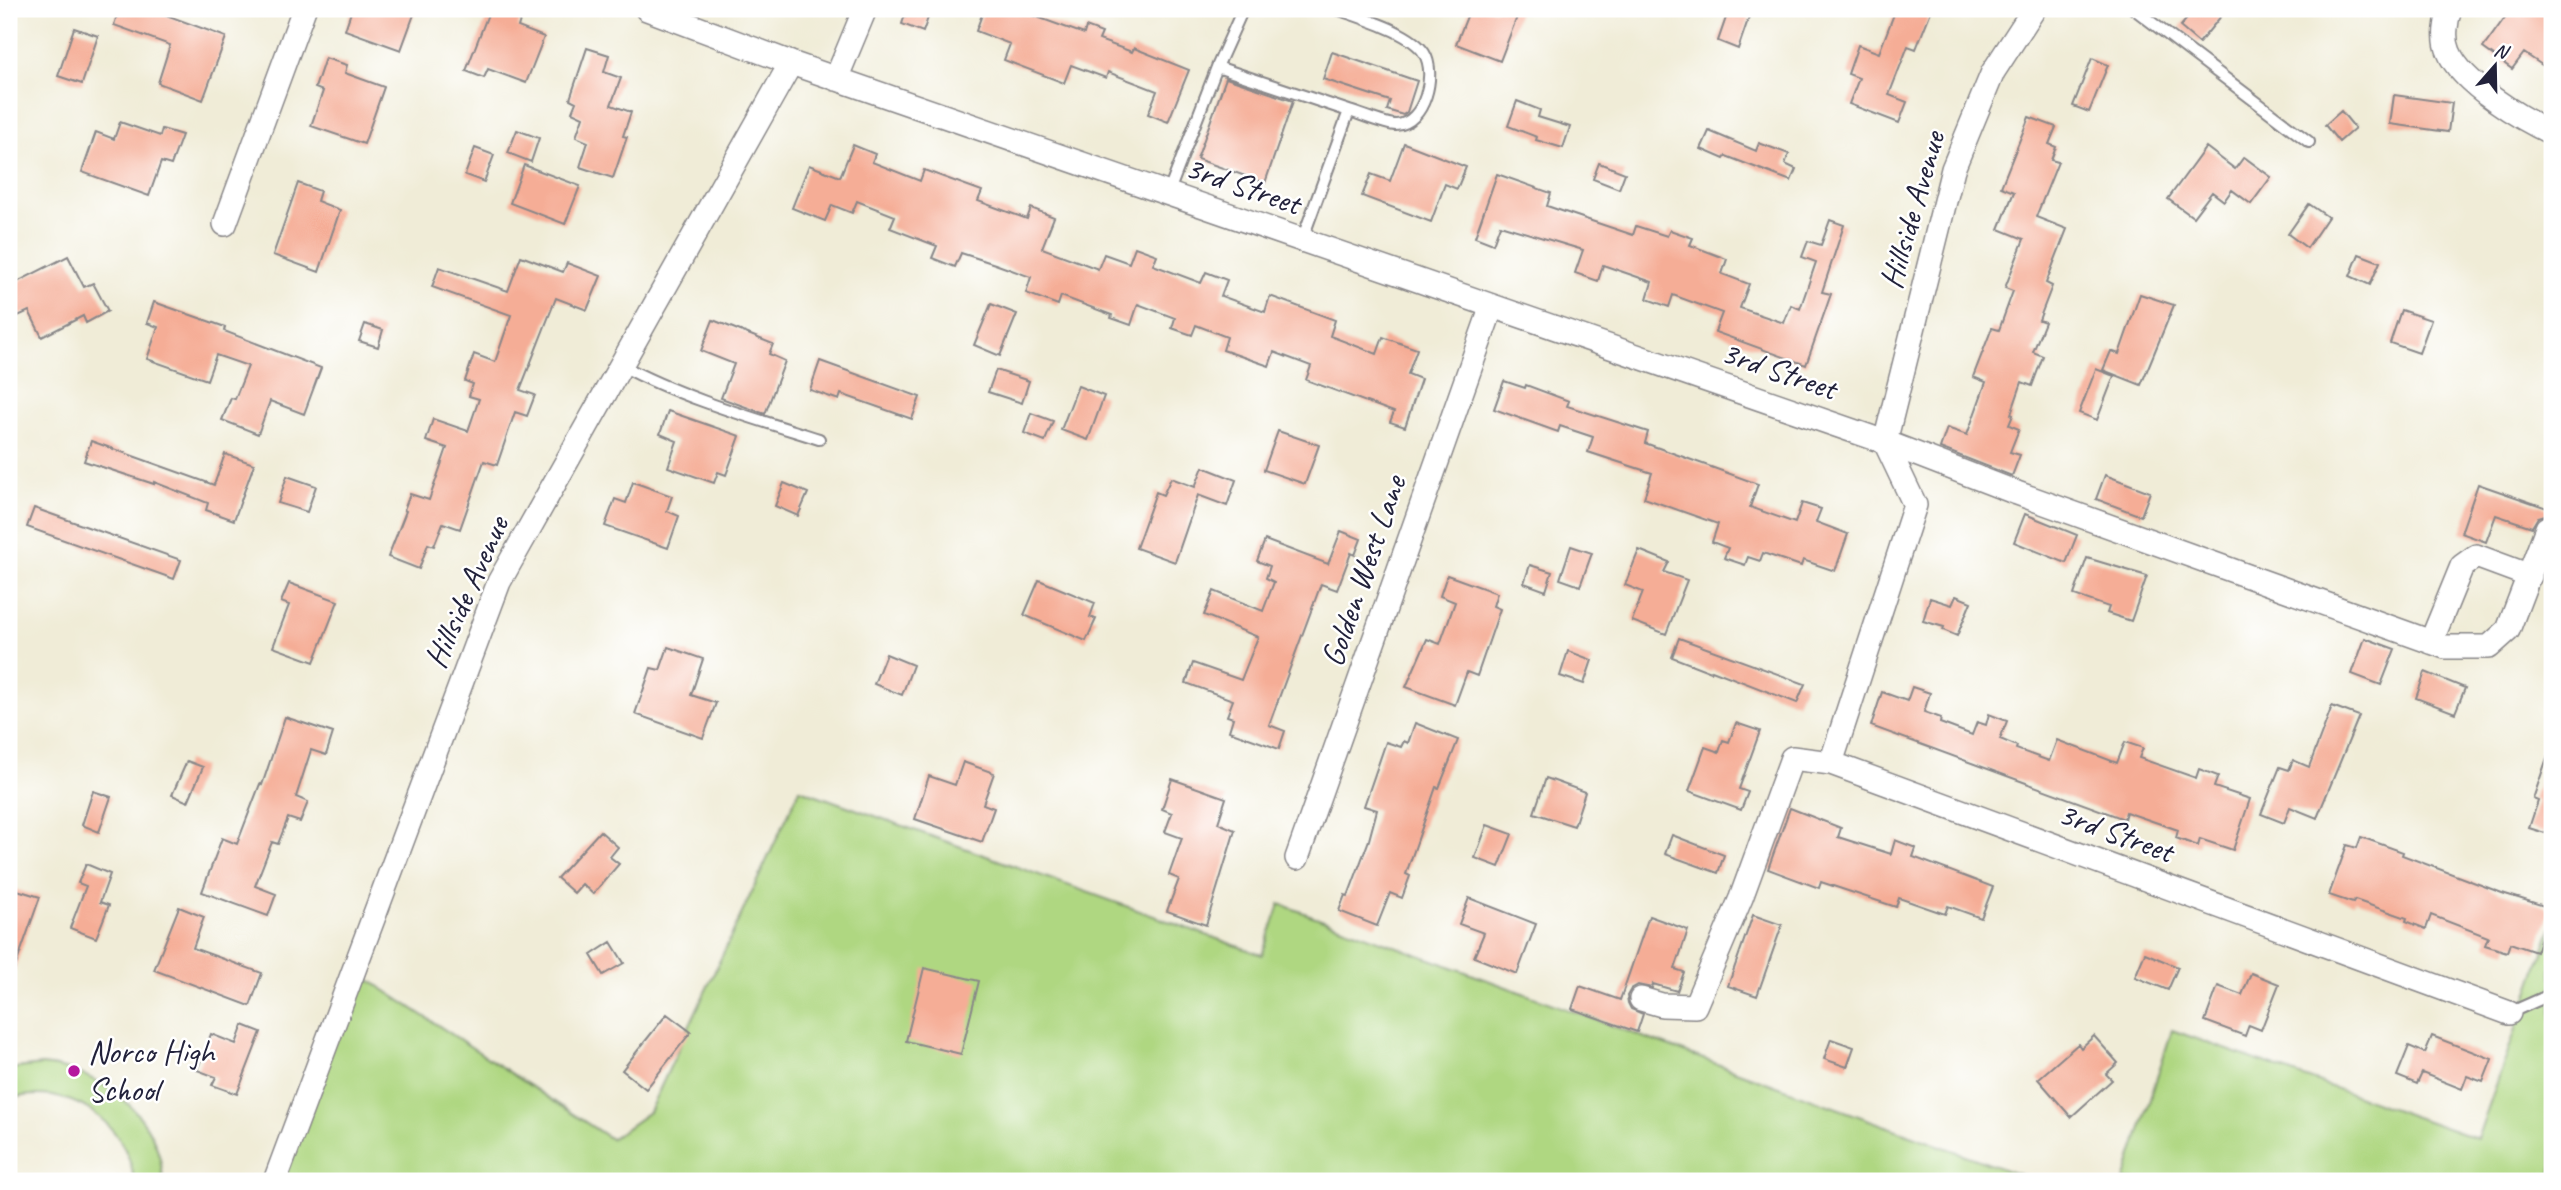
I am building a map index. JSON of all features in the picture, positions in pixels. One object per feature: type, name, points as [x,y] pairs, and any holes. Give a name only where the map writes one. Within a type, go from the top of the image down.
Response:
[{"type":"street","points":[[225,224],[304,9]]},
{"type":"street","name":"3rd Street","points":[[647,9],[791,64],[1885,442],[2017,493],[2445,647],[2489,647],[2508,630],[2547,528],[2552,531]]},
{"type":"street","points":[[836,79],[865,9]]},
{"type":"street","name":"Hillside Avenue","points":[[1885,442],[1953,169],[1993,72],[2034,9]]},
{"type":"street","points":[[2450,9],[2445,22],[2448,52],[2468,79],[2529,122],[2552,133]]},
{"type":"street","name":"Hillside Avenue","points":[[275,1181],[499,582],[791,64]]},
{"type":"street","name":"Golden West Lane","points":[[1297,858],[1492,306]]},
{"type":"street","points":[[1831,762],[1915,505],[1885,442]]},
{"type":"street","points":[[2431,642],[2462,566],[2476,556],[2530,576]]},
{"type":"street","name":"3rd Street","points":[[1642,999],[1662,1005],[1695,1006],[1741,898],[1792,758],[1831,762],[2509,1013]]},
{"type":"lane","points":[[1168,194],[1217,67],[1243,9]]},
{"type":"lane","points":[[1217,67],[1397,125],[1414,117],[1427,94],[1429,68],[1424,52],[1410,38],[1337,9]]},
{"type":"lane","points":[[2134,9],[2309,142]]},
{"type":"lane","points":[[1302,240],[1349,111]]},
{"type":"lane","points":[[621,365],[641,376],[761,421],[819,439]]},
{"type":"lane","points":[[2509,1013],[2552,994]]},
{"type":"green space","points":[[800,789],[1262,955],[1280,904],[2036,1181],[275,1181],[354,970],[611,1139],[649,1112]]},
{"type":"green space","points":[[2552,927],[2552,1181],[2124,1181],[2172,1030],[2477,1139]]},
{"type":"green space","points":[[42,1065],[87,1076],[125,1100],[152,1136],[163,1181],[134,1181],[129,1159],[120,1140],[107,1124],[91,1111],[72,1101],[52,1096],[31,1095],[9,1099],[9,1069]]},
{"type":"building","points":[[119,9],[168,9],[166,15],[226,37],[203,100],[158,83],[170,45],[114,25]]},
{"type":"building","points":[[352,9],[416,9],[401,50],[345,30]]},
{"type":"building","points":[[490,9],[521,17],[518,27],[544,37],[526,83],[488,69],[484,78],[466,71]]},
{"type":"building","points":[[907,9],[931,9],[923,32],[902,24]]},
{"type":"building","points":[[984,9],[1015,9],[1084,34],[1086,27],[1102,33],[1099,40],[1132,52],[1134,48],[1189,70],[1168,122],[1148,114],[1157,91],[1108,72],[1106,78],[1071,65],[1064,83],[1004,60],[1010,44],[976,31]]},
{"type":"building","points":[[1470,9],[1520,9],[1500,61],[1456,44]]},
{"type":"building","points":[[1729,9],[1750,14],[1738,49],[1718,41]]},
{"type":"building","points":[[1896,9],[1932,9],[1916,49],[1908,46],[1889,95],[1907,102],[1899,123],[1849,104],[1859,78],[1848,74],[1858,45],[1879,53]]},
{"type":"building","points":[[2195,9],[2227,9],[2199,43],[2180,27]]},
{"type":"building","points":[[2511,9],[2552,9],[2552,58],[2545,67],[2524,53],[2512,69],[2483,48]]},
{"type":"building","points":[[74,28],[98,36],[82,84],[58,76]]},
{"type":"building","points":[[587,48],[609,55],[604,72],[621,78],[611,105],[631,112],[623,136],[627,137],[613,178],[580,167],[588,142],[576,137],[583,117],[572,112],[576,102],[570,99]]},
{"type":"building","points":[[1332,52],[1417,81],[1407,112],[1403,115],[1387,110],[1390,101],[1323,79]]},
{"type":"building","points":[[325,58],[347,65],[345,73],[384,87],[364,144],[311,126],[323,91],[315,88]]},
{"type":"building","points":[[2092,58],[2108,65],[2089,112],[2073,106]]},
{"type":"building","points":[[1226,78],[1293,101],[1265,183],[1197,159]]},
{"type":"building","points":[[2394,95],[2452,103],[2448,132],[2390,124]]},
{"type":"building","points":[[1517,101],[1540,110],[1538,117],[1570,127],[1563,148],[1536,140],[1537,137],[1508,126]]},
{"type":"building","points":[[2341,111],[2355,128],[2339,142],[2325,125]]},
{"type":"building","points":[[2029,117],[2056,127],[2049,144],[2056,147],[2051,160],[2058,162],[2036,217],[2067,229],[2046,283],[2052,286],[2039,320],[2045,322],[2033,352],[2043,356],[2032,386],[2022,382],[2011,414],[2013,415],[2009,425],[2019,429],[2010,452],[2020,455],[2012,476],[1940,448],[1947,428],[1967,435],[1986,382],[1973,377],[1992,328],[1999,330],[2013,291],[2005,288],[2024,239],[1999,229],[2014,192],[2001,187]]},
{"type":"building","points":[[120,122],[160,136],[162,129],[182,135],[171,165],[161,162],[149,196],[82,172],[96,132],[114,139]]},
{"type":"building","points":[[517,130],[539,138],[531,162],[508,153]]},
{"type":"building","points":[[1709,131],[1756,151],[1759,143],[1789,154],[1785,164],[1796,169],[1791,181],[1701,149]]},
{"type":"building","points":[[1404,143],[1466,167],[1457,189],[1445,184],[1431,222],[1362,196],[1371,174],[1390,181]]},
{"type":"building","points":[[853,145],[875,154],[872,162],[920,181],[924,170],[982,191],[978,201],[1027,219],[1031,208],[1054,217],[1042,248],[1098,269],[1104,254],[1129,263],[1135,247],[1157,255],[1153,265],[1201,283],[1206,272],[1227,280],[1221,296],[1265,312],[1270,296],[1335,320],[1330,336],[1377,354],[1383,337],[1417,349],[1408,374],[1421,379],[1405,427],[1390,422],[1394,412],[1306,380],[1311,366],[1274,352],[1269,366],[1223,350],[1227,337],[1196,325],[1192,335],[1172,328],[1175,318],[1138,304],[1131,325],[1061,296],[1058,305],[1026,293],[1031,277],[995,264],[961,253],[955,267],[932,258],[937,246],[890,228],[895,216],[857,201],[852,213],[832,205],[825,221],[792,208],[809,165],[840,177]]},
{"type":"building","points":[[2206,147],[2235,169],[2244,157],[2271,177],[2251,204],[2232,190],[2224,201],[2212,192],[2193,217],[2168,199]]},
{"type":"building","points":[[475,148],[494,155],[484,182],[465,175]]},
{"type":"building","points":[[1599,163],[1625,173],[1619,189],[1593,179]]},
{"type":"building","points":[[524,165],[580,186],[565,224],[510,203]]},
{"type":"building","points":[[1497,174],[1551,193],[1547,206],[1633,235],[1636,226],[1667,236],[1670,230],[1693,238],[1690,245],[1727,259],[1722,274],[1749,284],[1740,308],[1784,323],[1791,305],[1800,309],[1816,262],[1802,257],[1808,241],[1821,245],[1830,220],[1844,225],[1822,292],[1831,294],[1806,365],[1715,332],[1722,313],[1673,295],[1669,307],[1647,299],[1652,282],[1603,265],[1598,281],[1575,273],[1583,250],[1500,225],[1493,244],[1475,237]]},
{"type":"building","points":[[298,183],[320,191],[317,201],[340,210],[319,272],[273,255]]},
{"type":"building","points":[[2309,204],[2328,217],[2307,248],[2288,234]]},
{"type":"building","points":[[2359,254],[2380,262],[2370,285],[2350,276]]},
{"type":"building","points":[[68,256],[84,287],[93,283],[108,311],[86,323],[83,316],[42,337],[29,311],[18,316],[9,297],[9,286]]},
{"type":"building","points":[[521,256],[563,272],[567,263],[601,276],[587,310],[556,298],[520,390],[535,395],[527,416],[515,412],[497,465],[484,461],[460,529],[443,523],[434,546],[428,544],[419,569],[388,557],[410,494],[429,500],[447,448],[426,441],[433,419],[468,431],[479,399],[469,396],[473,384],[465,381],[474,354],[495,362],[511,315],[432,287],[439,267],[508,291]]},
{"type":"building","points":[[2140,294],[2174,305],[2141,385],[2103,370],[2111,351],[2119,354]]},
{"type":"building","points":[[154,302],[225,327],[224,331],[321,368],[304,414],[270,401],[258,434],[222,420],[231,398],[235,399],[248,366],[216,355],[207,380],[147,359],[158,327],[147,323]]},
{"type":"building","points":[[991,304],[1017,314],[1000,356],[974,345]]},
{"type":"building","points":[[2401,310],[2431,320],[2419,353],[2390,343]]},
{"type":"building","points":[[713,320],[773,344],[769,354],[785,361],[765,414],[721,398],[734,364],[701,351]]},
{"type":"building","points":[[365,324],[383,330],[378,347],[359,341]]},
{"type":"building","points":[[820,361],[920,397],[912,419],[841,394],[839,400],[810,390]]},
{"type":"building","points":[[2096,369],[2114,376],[2097,420],[2079,413]]},
{"type":"building","points":[[996,370],[1029,381],[1022,403],[988,392]]},
{"type":"building","points":[[1504,381],[1525,388],[1526,385],[1569,401],[1567,406],[1648,432],[1645,443],[1758,484],[1750,507],[1795,523],[1802,503],[1821,509],[1816,522],[1848,534],[1835,571],[1803,560],[1801,566],[1763,553],[1760,561],[1748,557],[1745,565],[1724,558],[1728,548],[1712,542],[1718,524],[1644,498],[1652,473],[1588,452],[1593,437],[1560,426],[1558,432],[1494,409]]},
{"type":"building","points":[[1078,386],[1104,396],[1088,440],[1061,430]]},
{"type":"building","points":[[668,411],[740,436],[726,475],[718,472],[714,483],[668,467],[677,441],[660,434]]},
{"type":"building","points":[[1031,413],[1053,421],[1045,441],[1024,433]]},
{"type":"building","points":[[1278,431],[1319,445],[1305,484],[1264,470]]},
{"type":"building","points":[[91,441],[214,485],[225,454],[254,464],[234,520],[206,510],[208,503],[154,482],[84,461]]},
{"type":"building","points":[[1203,467],[1236,480],[1227,506],[1198,495],[1175,562],[1136,548],[1156,492],[1163,495],[1171,478],[1195,487]]},
{"type":"building","points":[[2105,475],[2150,492],[2141,516],[2096,499]]},
{"type":"building","points":[[287,476],[316,486],[307,512],[278,503]]},
{"type":"building","points":[[633,482],[672,496],[667,511],[679,516],[668,548],[605,526],[615,499],[626,503]]},
{"type":"building","points":[[784,483],[808,493],[798,516],[775,506]]},
{"type":"building","points":[[2478,484],[2550,509],[2548,514],[2538,517],[2532,527],[2496,515],[2486,542],[2461,533]]},
{"type":"building","points":[[34,508],[181,560],[174,579],[27,527]]},
{"type":"building","points":[[2025,514],[2077,535],[2066,563],[2014,542]]},
{"type":"building","points":[[1341,531],[1361,539],[1355,555],[1351,553],[1337,590],[1321,584],[1269,725],[1285,731],[1279,749],[1229,731],[1233,718],[1227,716],[1233,700],[1186,683],[1193,663],[1241,680],[1258,637],[1204,615],[1214,591],[1263,611],[1274,582],[1266,578],[1270,566],[1257,561],[1265,540],[1328,564]]},
{"type":"building","points":[[1571,546],[1592,553],[1580,586],[1560,579]]},
{"type":"building","points":[[1639,550],[1669,562],[1664,572],[1687,580],[1666,634],[1632,621],[1643,592],[1625,585]]},
{"type":"building","points":[[2087,558],[2147,576],[2131,621],[2107,613],[2109,607],[2074,595]]},
{"type":"building","points":[[1530,565],[1552,572],[1546,591],[1524,583]]},
{"type":"building","points":[[1447,575],[1497,593],[1493,606],[1500,609],[1477,676],[1467,672],[1455,705],[1406,687],[1427,639],[1440,644],[1455,602],[1440,596]]},
{"type":"building","points":[[1039,580],[1095,603],[1090,617],[1096,619],[1086,641],[1024,615]]},
{"type":"building","points":[[289,583],[338,601],[314,662],[273,647],[289,605],[281,602]]},
{"type":"building","points":[[1956,596],[1971,602],[1957,636],[1943,630],[1944,627],[1923,621],[1930,598],[1952,605]]},
{"type":"building","points":[[1679,638],[1805,684],[1797,703],[1672,657]]},
{"type":"building","points":[[2365,638],[2395,649],[2381,685],[2352,674]]},
{"type":"building","points":[[668,647],[703,659],[691,695],[716,703],[703,738],[635,714],[651,668],[660,670]]},
{"type":"building","points":[[1568,651],[1592,660],[1584,684],[1560,676]]},
{"type":"building","points":[[886,654],[913,665],[902,695],[874,684]]},
{"type":"building","points":[[2425,672],[2465,688],[2455,713],[2416,698]]},
{"type":"building","points":[[1912,687],[1930,693],[1924,712],[1941,718],[1940,723],[1972,735],[1977,722],[1986,725],[1989,714],[2007,721],[2000,739],[2017,746],[2016,749],[2049,761],[2057,740],[2117,763],[2125,742],[2143,748],[2139,758],[2196,778],[2199,769],[2218,776],[2214,787],[2250,799],[2233,850],[2200,839],[2198,846],[2176,838],[2178,830],[2126,812],[2124,819],[1871,726],[1882,692],[1907,701]]},
{"type":"building","points":[[2332,706],[2359,716],[2317,818],[2290,807],[2284,823],[2261,814],[2280,767],[2289,770],[2293,760],[2309,767]]},
{"type":"building","points":[[285,717],[333,733],[326,755],[311,750],[296,797],[308,802],[300,822],[288,818],[278,844],[272,842],[255,886],[276,894],[268,916],[202,892],[222,838],[237,844],[260,784],[262,785]]},
{"type":"building","points":[[1415,723],[1458,740],[1439,788],[1436,787],[1406,874],[1410,876],[1402,898],[1390,893],[1377,926],[1339,911],[1345,895],[1348,896],[1369,840],[1377,810],[1364,806],[1386,742],[1401,747],[1404,741],[1408,743]]},
{"type":"building","points":[[1736,723],[1760,731],[1739,789],[1748,792],[1741,810],[1689,791],[1705,747],[1719,752],[1723,740],[1729,742]]},
{"type":"building","points":[[2549,752],[2552,752],[2552,821],[2548,834],[2529,828],[2538,801],[2533,799]]},
{"type":"building","points":[[187,761],[203,767],[188,802],[172,795]]},
{"type":"building","points":[[963,762],[994,773],[983,804],[994,808],[982,842],[915,819],[929,776],[955,785]]},
{"type":"building","points":[[1546,778],[1585,792],[1574,826],[1534,813]]},
{"type":"building","points":[[1172,779],[1226,798],[1218,823],[1235,830],[1206,925],[1167,911],[1179,879],[1169,875],[1182,838],[1165,832],[1172,813],[1162,809]]},
{"type":"building","points":[[93,791],[111,797],[99,832],[82,825]]},
{"type":"building","points":[[1790,808],[1841,828],[1838,837],[1891,854],[1895,840],[1916,848],[1913,857],[1993,887],[1981,918],[1948,906],[1945,914],[1899,898],[1896,907],[1821,882],[1819,888],[1768,869]]},
{"type":"building","points":[[1487,825],[1512,834],[1499,867],[1475,858]]},
{"type":"building","points":[[600,831],[618,847],[610,857],[619,864],[593,894],[582,884],[574,893],[557,878]]},
{"type":"building","points":[[1672,835],[1724,855],[1718,873],[1665,854]]},
{"type":"building","points":[[2361,837],[2502,893],[2551,908],[2536,952],[2510,943],[2507,952],[2485,945],[2488,937],[2431,915],[2426,929],[2406,921],[2407,918],[2355,900],[2353,903],[2329,895],[2347,845],[2357,848]]},
{"type":"building","points":[[86,864],[110,874],[100,902],[109,905],[96,938],[70,928],[86,886],[78,883]]},
{"type":"building","points":[[14,889],[40,897],[9,979],[9,905]]},
{"type":"building","points":[[1469,898],[1536,924],[1517,974],[1474,957],[1484,933],[1459,924]]},
{"type":"building","points":[[179,907],[204,917],[193,948],[262,973],[250,1006],[154,970]]},
{"type":"building","points":[[1753,915],[1782,925],[1757,996],[1728,986]]},
{"type":"building","points":[[1649,916],[1688,930],[1675,969],[1684,972],[1677,991],[1653,984],[1652,988],[1638,985],[1631,989],[1627,996],[1628,1003],[1631,1009],[1643,1014],[1637,1032],[1572,1009],[1580,986],[1620,1000]]},
{"type":"building","points":[[611,942],[624,963],[603,975],[591,955]]},
{"type":"building","points":[[2145,953],[2178,967],[2168,990],[2135,977]]},
{"type":"building","points":[[924,968],[979,981],[961,1054],[906,1041]]},
{"type":"building","points":[[2251,973],[2279,984],[2261,1030],[2249,1025],[2245,1036],[2205,1021],[2218,986],[2242,995]]},
{"type":"building","points":[[667,1014],[691,1032],[646,1089],[622,1070]]},
{"type":"building","points":[[243,1025],[261,1032],[237,1094],[212,1085],[216,1077],[197,1070],[211,1034],[236,1044]]},
{"type":"building","points":[[2094,1036],[2118,1063],[2106,1074],[2112,1080],[2071,1117],[2038,1079],[2078,1044],[2081,1048]]},
{"type":"building","points":[[2432,1036],[2492,1059],[2483,1082],[2467,1076],[2462,1089],[2422,1073],[2417,1084],[2397,1076],[2409,1046],[2425,1053]]},
{"type":"building","points":[[1831,1039],[1854,1047],[1847,1067],[1824,1059]]},
{"type":"place","name":"Norco High School","points":[[74,1071]]}]
